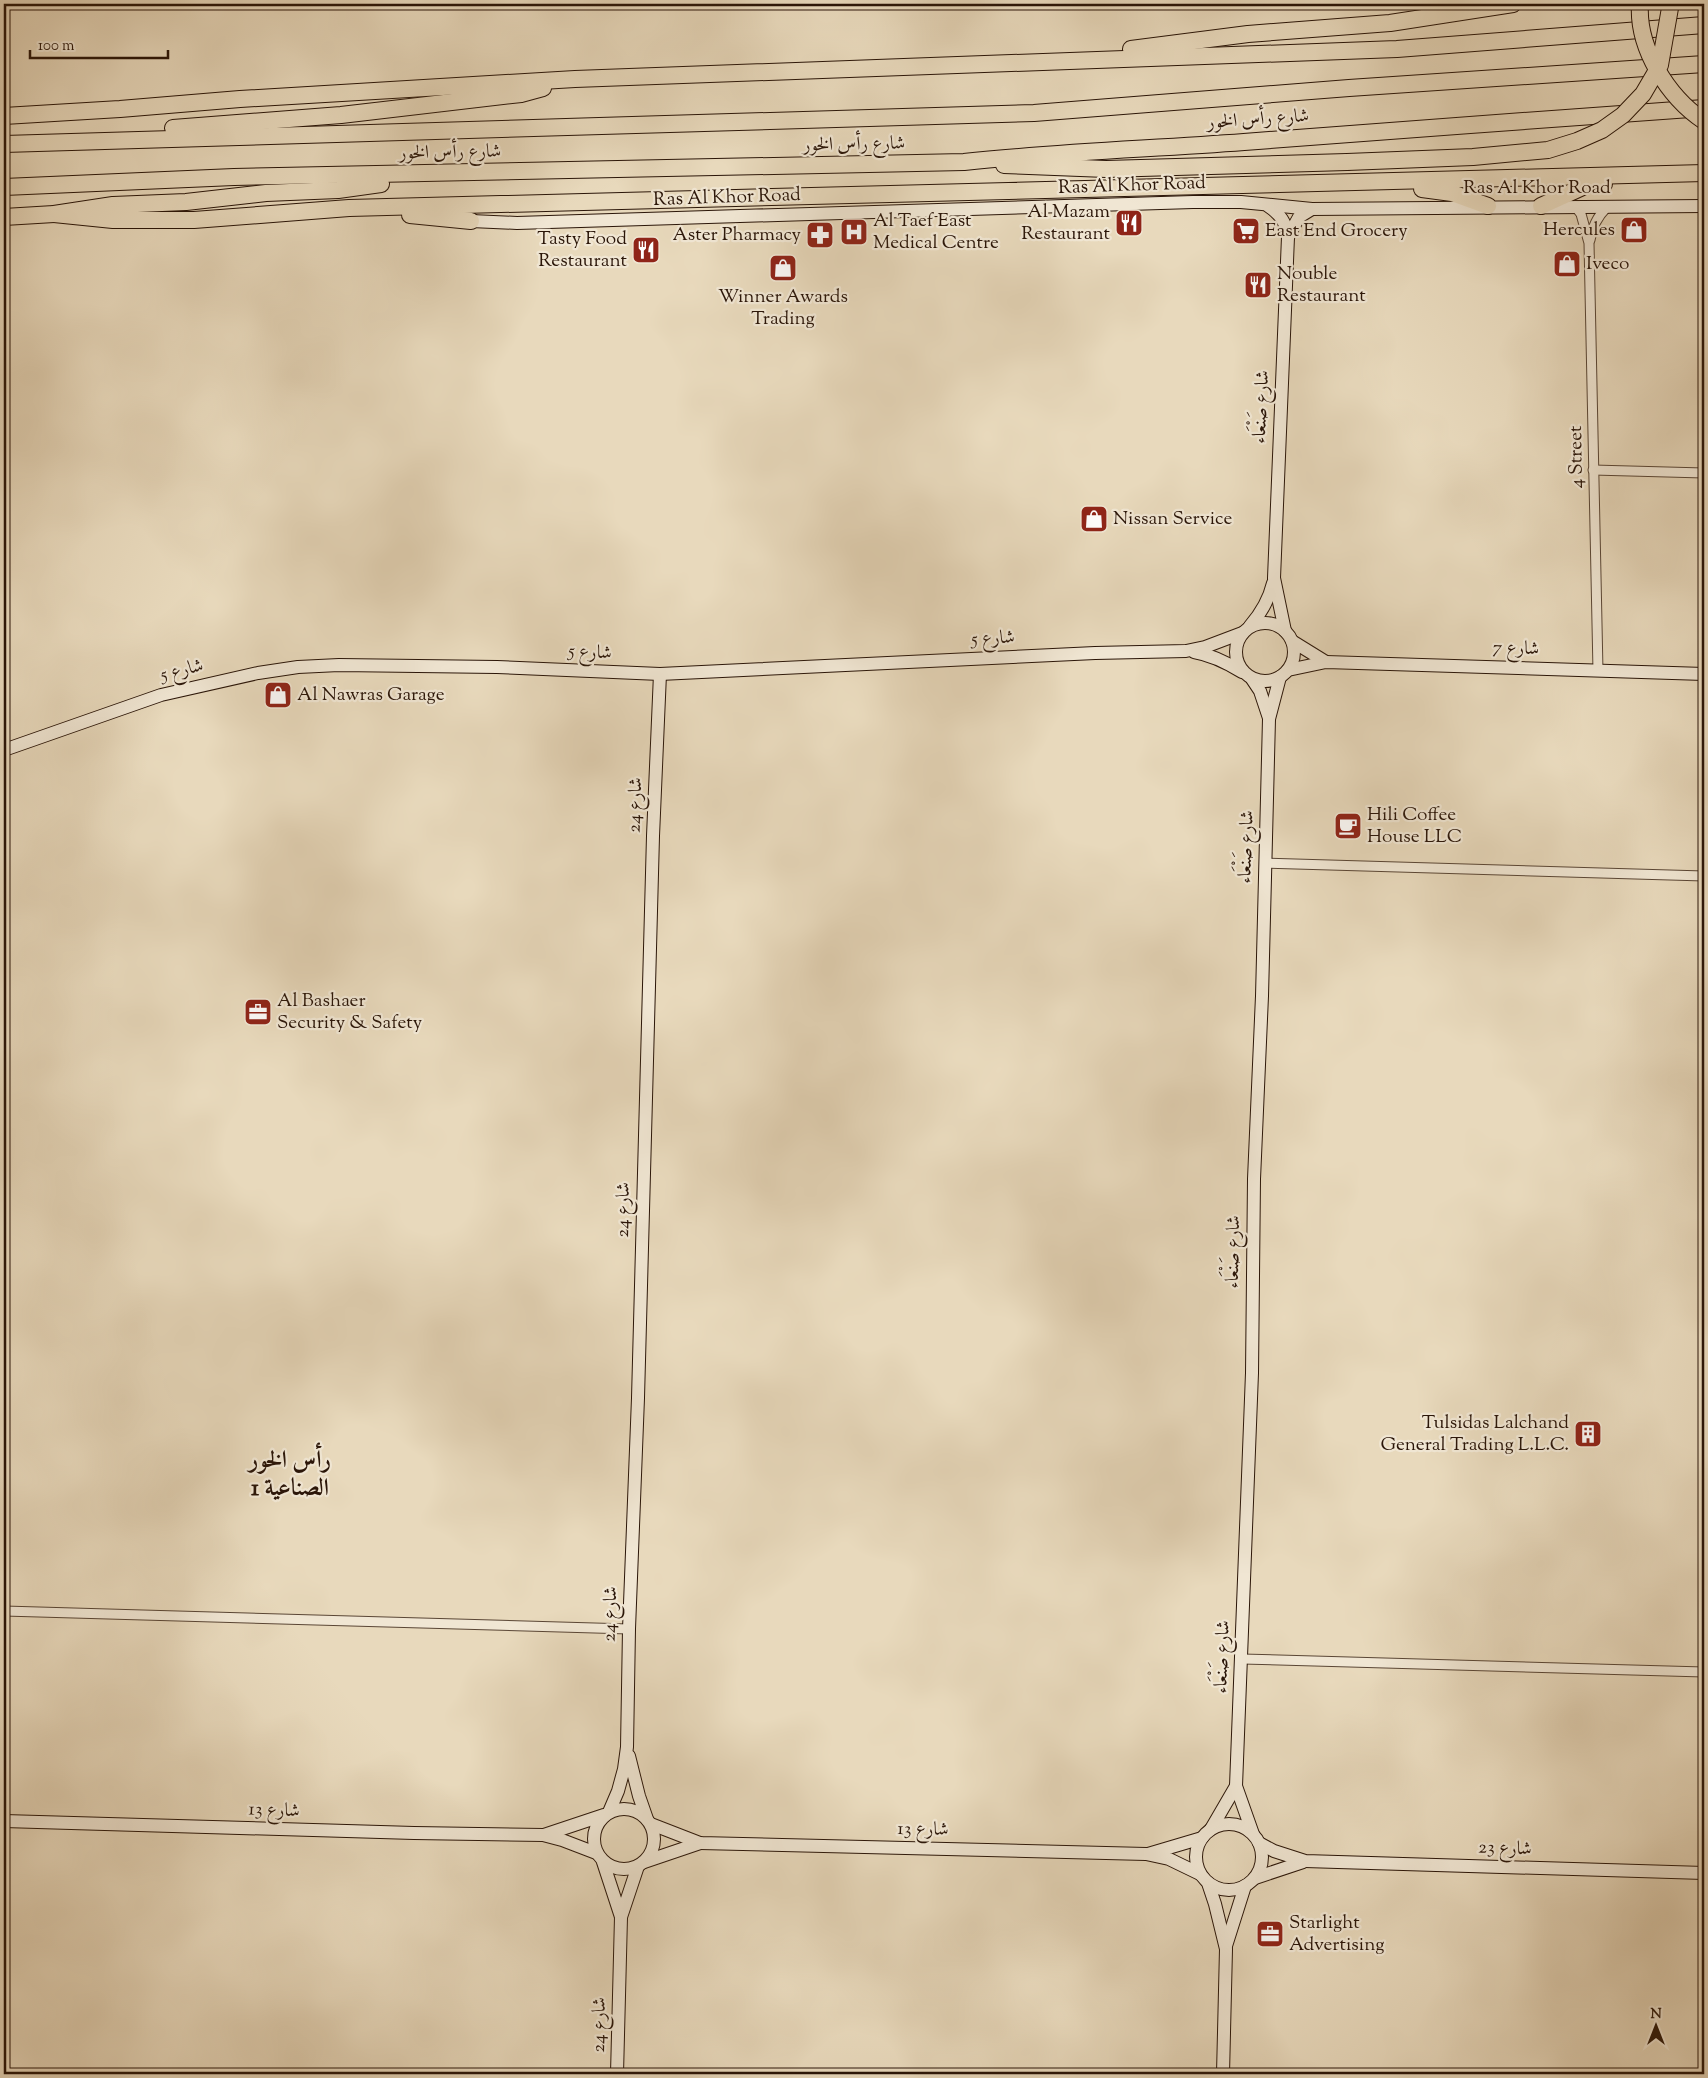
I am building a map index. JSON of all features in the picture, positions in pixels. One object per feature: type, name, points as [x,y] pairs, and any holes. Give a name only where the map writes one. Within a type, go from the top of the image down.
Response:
[{"type":"highway","points":[[1009,64],[1248,34],[1390,23],[1513,4]]},
{"type":"highway","points":[[1640,4],[1648,54],[1673,94],[1704,121]]},
{"type":"highway","points":[[964,162],[1035,168],[1106,169],[1473,157],[1548,150],[1577,141],[1602,130],[1623,115],[1643,94],[1660,64],[1670,4]]},
{"type":"highway","points":[[4,116],[120,110],[240,99],[574,79],[1397,49],[1704,25]]},
{"type":"highway","name":"شارع رأس الخور","points":[[4,144],[1034,113],[1349,88],[1704,64]]},
{"type":"highway","points":[[66,141],[214,124],[341,115],[522,94],[574,79]]},
{"type":"highway","name":"شارع رأس الخور","points":[[4,187],[234,177],[964,162],[1034,155],[1243,142],[1504,121],[1704,108]]},
{"type":"highway","points":[[54,214],[113,220],[194,220],[349,208],[1704,173]]},
{"type":"highway","points":[[4,217],[54,214],[113,205],[186,202],[266,193],[338,190],[453,174]]},
{"type":"highway","points":[[1541,206],[1587,185],[1621,183],[1645,174]]},
{"type":"highway","points":[[1257,186],[1344,189],[1435,189],[1488,206]]},
{"type":"highway","points":[[303,212],[335,216],[404,215],[471,221]]},
{"type":"street","name":"Ras Al Khor Road","points":[[471,221],[536,222],[1193,202],[1241,202],[1312,209],[1488,206],[1704,206]]},
{"type":"street","name":"شارع صَنْعَاء","points":[[1246,630],[1261,612],[1270,596],[1274,578],[1288,237],[1282,218],[1268,206]]},
{"type":"street","name":"4 Street","points":[[1575,206],[1581,214],[1589,243]]},
{"type":"street","name":"4 Street","points":[[1598,671],[1589,243],[1593,225],[1607,207]]},
{"type":"street","name":"شارع صَنْعَاء","points":[[1288,237],[1299,217],[1312,209]]},
{"type":"street","points":[[1593,470],[1704,473]]},
{"type":"street","name":"شارع صَنْعَاء","points":[[1274,578],[1289,636]]},
{"type":"street","points":[[1259,623],[1278,626],[1289,636],[1294,656],[1284,674],[1271,681],[1262,681],[1248,676],[1237,664],[1236,643],[1246,630],[1259,623]]},
{"type":"street","name":"شارع 5","points":[[1186,651],[1215,644],[1246,630]]},
{"type":"street","name":"شارع 7","points":[[1289,636],[1326,662]]},
{"type":"street","name":"شارع 5","points":[[4,750],[161,695],[258,672],[298,667],[348,665],[498,667],[660,674],[1095,653],[1186,651],[1206,654],[1226,662],[1248,676]]},
{"type":"street","name":"شارع 7","points":[[1284,674],[1326,662],[1704,674]]},
{"type":"street","name":"شارع 24","points":[[607,1814],[618,1791],[627,1746],[653,836],[660,674]]},
{"type":"street","name":"شارع صَنْعَاء","points":[[1269,719],[1284,674]]},
{"type":"street","name":"شارع صَنْعَاء","points":[[1248,676],[1266,705],[1269,719],[1254,1179],[1252,1373],[1236,1786],[1256,1839]]},
{"type":"street","points":[[1265,863],[1704,876]]},
{"type":"street","points":[[4,1611],[629,1629]]},
{"type":"street","points":[[1242,1659],[1704,1672]]},
{"type":"street","name":"شارع 24","points":[[627,1746],[638,1796],[649,1822]]},
{"type":"street","name":"شارع صَنْعَاء","points":[[1207,1833],[1236,1786]]},
{"type":"street","points":[[619,1809],[630,1809],[639,1813],[649,1822],[654,1834],[654,1844],[651,1854],[641,1864],[629,1869],[620,1870],[611,1867],[600,1858],[593,1844],[594,1833],[597,1824],[607,1814],[619,1809]]},
{"type":"street","name":"شارع 13","points":[[543,1835],[607,1814]]},
{"type":"street","name":"شارع 13","points":[[4,1821],[414,1834],[543,1835],[570,1843],[600,1858]]},
{"type":"street","name":"شارع 13","points":[[649,1822],[700,1843],[1146,1854],[1169,1860],[1204,1878]]},
{"type":"street","points":[[1223,2074],[1226,1949],[1219,1919],[1196,1855],[1207,1833],[1222,1825],[1233,1824],[1244,1828],[1256,1839],[1262,1861],[1250,1882],[1226,1949]]},
{"type":"street","name":"شارع 13","points":[[1146,1854],[1207,1833]]},
{"type":"street","name":"شارع 23","points":[[1256,1839],[1281,1854],[1306,1862],[1704,1873]]},
{"type":"street","name":"شارع 13","points":[[641,1864],[700,1843]]},
{"type":"street","name":"شارع 24","points":[[600,1858],[620,1917],[617,2074]]},
{"type":"street","name":"شارع 23","points":[[1250,1882],[1306,1862]]},
{"type":"street","name":"شارع 24","points":[[620,1917],[641,1864]]},
{"type":"street","points":[[1204,1878],[1219,1889],[1226,1890],[1232,1890],[1250,1882]]},
{"type":"place","name":"Al Mazam Restaurant","points":[[1129,223]]},
{"type":"place","name":"Hercules","points":[[1634,230]]},
{"type":"place","name":"East End Grocery","points":[[1246,231]]},
{"type":"place","name":"Al Taef East Medical Centre","points":[[854,232]]},
{"type":"place","name":"Aster Pharmacy","points":[[820,235]]},
{"type":"place","name":"Tasty Food Restaurant","points":[[646,250]]},
{"type":"place","name":"Iveco","points":[[1567,264]]},
{"type":"place","name":"Winner Awards Trading","points":[[783,268]]},
{"type":"place","name":"Nouble Restaurant","points":[[1258,285]]},
{"type":"place","name":"Nissan Service","points":[[1094,519]]},
{"type":"place","name":"Al Nawras Garage","points":[[278,695]]},
{"type":"place","name":"Hili Coffee House LLC","points":[[1348,826]]},
{"type":"place","name":"Al Bashaer Security & Safety","points":[[258,1012]]},
{"type":"place","name":"Tulsidas Lalchand General Trading L.L.C.","points":[[1588,1434]]},
{"type":"place","name":"Starlight Advertising","points":[[1270,1934]]},
{"type":"district","name":"رأس الخور الصناعية 1","points":[[290,1475]]}]
